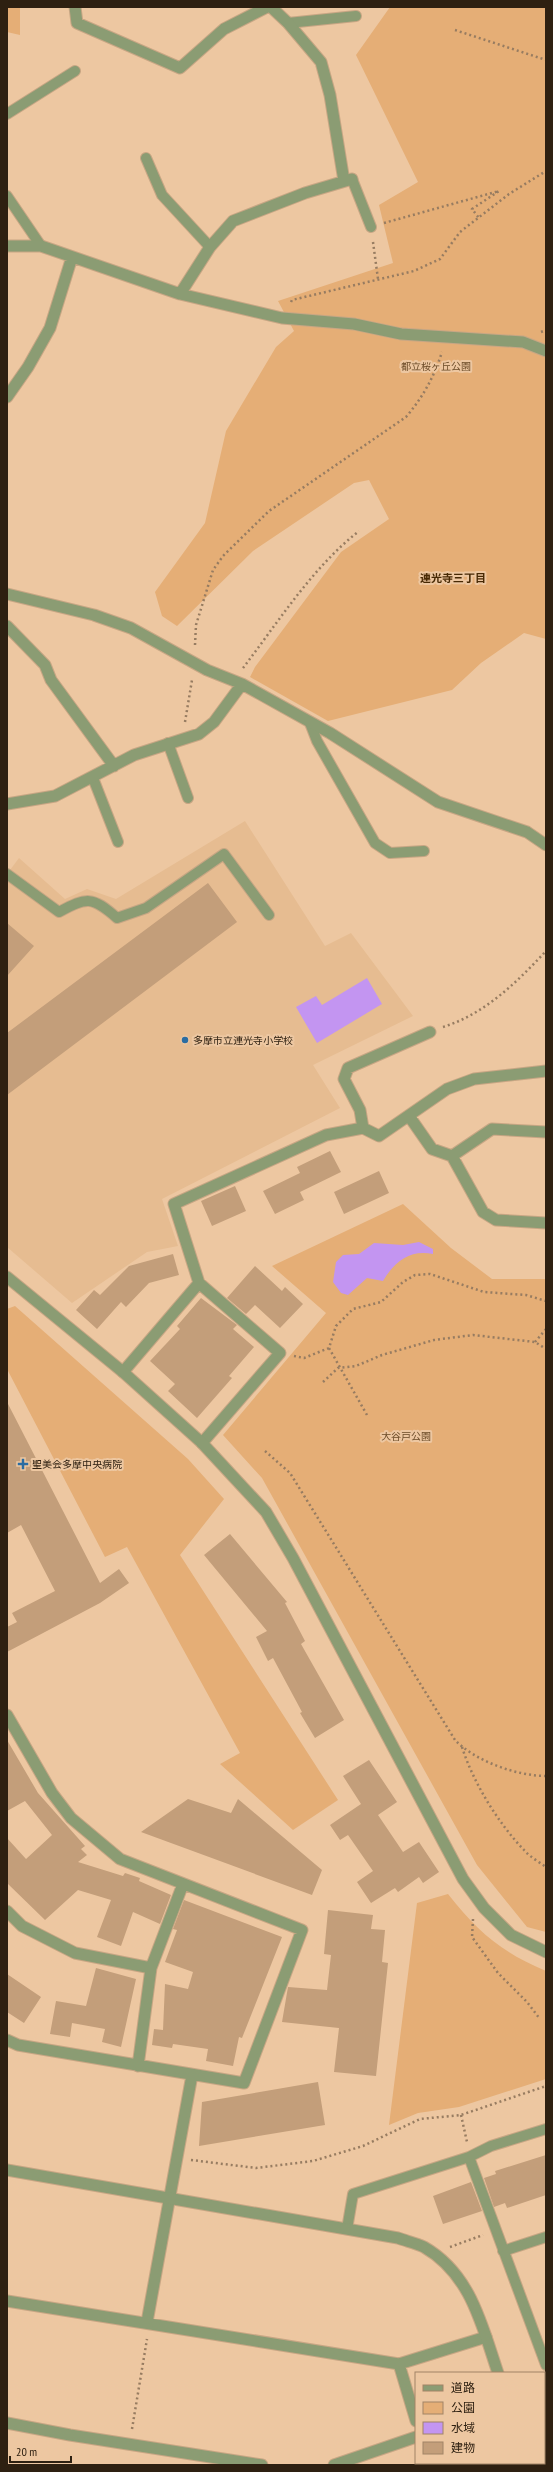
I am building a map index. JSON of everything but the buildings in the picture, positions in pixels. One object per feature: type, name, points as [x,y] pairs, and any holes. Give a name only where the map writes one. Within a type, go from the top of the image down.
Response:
[{"type":"street","points":[[75,7],[77,23],[180,68],[224,29],[267,7]]},
{"type":"street","points":[[180,294],[210,247],[234,221],[305,193],[348,180],[330,95],[321,62],[288,23],[271,7]]},
{"type":"street","points":[[7,246],[41,246],[180,294],[282,318],[354,324],[401,334],[523,342],[546,351]]},
{"type":"street","points":[[7,397],[28,367],[50,328],[72,257]]},
{"type":"street","points":[[7,594],[102,617],[130,628],[194,664],[237,682],[330,733],[438,802],[527,832],[546,845]]},
{"type":"street","points":[[7,626],[45,665],[51,680],[114,766]]},
{"type":"street","points":[[7,804],[55,796],[93,778],[134,755],[198,734],[214,722],[237,682]]},
{"type":"street","points":[[363,1128],[360,1110],[344,1079],[348,1068],[430,1032]]},
{"type":"street","points":[[202,1443],[280,1353],[199,1283],[174,1204],[326,1135],[363,1128],[379,1136],[447,1089],[467,1082],[546,1071]]},
{"type":"street","points":[[409,1116],[432,1149],[452,1156],[483,1212],[496,1220],[546,1223]]},
{"type":"street","points":[[452,1156],[492,1129],[546,1132]]},
{"type":"street","points":[[7,1277],[123,1372],[202,1443],[266,1512],[297,1565],[463,1879],[484,1908],[511,1935],[546,1952]]},
{"type":"street","points":[[123,1372],[199,1283]]},
{"type":"street","points":[[7,1715],[52,1793],[71,1818],[120,1859],[302,1930],[244,2083],[18,2045],[7,2040]]},
{"type":"street","points":[[138,2066],[151,1968],[183,1884]]},
{"type":"street","points":[[7,1911],[22,1926],[75,1953],[151,1968]]},
{"type":"street","points":[[147,2322],[168,2198],[177,2159],[192,2075]]},
{"type":"street","points":[[7,2170],[398,2238],[423,2247],[444,2262],[462,2282],[475,2305],[498,2372]]},
{"type":"street","points":[[7,2301],[147,2322],[399,2364],[486,2337]]},
{"type":"street","points":[[399,2364],[415,2418]]},
{"type":"street","points":[[7,2423],[70,2435],[130,2443],[262,2465]]},
{"type":"street","points":[[334,2465],[415,2437]]},
{"type":"lane","points":[[288,23],[356,16]]},
{"type":"lane","points":[[7,114],[75,71]]},
{"type":"lane","points":[[146,158],[162,195],[210,247]]},
{"type":"lane","points":[[348,180],[371,227]]},
{"type":"lane","points":[[7,196],[41,246]]},
{"type":"lane","points":[[310,723],[317,742],[375,843],[390,854],[424,851]]},
{"type":"lane","points":[[168,743],[188,798]]},
{"type":"lane","points":[[93,778],[118,842]]},
{"type":"lane","points":[[7,874],[59,912],[81,900],[101,904],[117,918],[146,908],[224,854],[269,915]]},
{"type":"lane","points":[[347,2229],[353,2194],[469,2157],[491,2146],[546,2128]]},
{"type":"lane","points":[[469,2157],[546,2365]]},
{"type":"lane","points":[[503,2251],[546,2237]]},
{"type":"path","points":[[455,30],[546,60]]},
{"type":"path","points":[[282,318],[292,300],[414,271],[440,259],[460,232],[509,194],[546,171]]},
{"type":"path","points":[[378,279],[371,227],[499,191],[472,209],[479,218]]},
{"type":"path","points":[[182,739],[194,664],[196,625],[213,570],[223,556],[269,511],[406,417],[419,401],[435,374],[446,337]]},
{"type":"path","points":[[237,682],[320,569],[339,547],[360,531]]},
{"type":"path","points":[[430,1032],[458,1023],[496,999],[519,980],[546,951]]},
{"type":"path","points":[[367,1415],[338,1368],[329,1348],[336,1326],[353,1309],[381,1302],[403,1282],[415,1275],[430,1274],[484,1292],[526,1295],[546,1301]]},
{"type":"path","points":[[535,1342],[546,1329]]},
{"type":"path","points":[[323,1382],[338,1368],[356,1366],[382,1355],[434,1340],[473,1335],[535,1342],[546,1349]]},
{"type":"path","points":[[280,1353],[304,1358],[329,1348]]},
{"type":"path","points":[[265,1451],[290,1473],[448,1731],[462,1747],[506,1770],[531,1776],[546,1776]]},
{"type":"path","points":[[462,1747],[470,1772],[509,1832],[524,1851],[546,1867]]},
{"type":"path","points":[[473,1916],[472,1937],[498,1973],[527,2002],[540,2019]]},
{"type":"path","points":[[177,2159],[256,2168],[288,2165],[339,2155],[420,2119],[461,2115],[546,2086]]},
{"type":"path","points":[[461,2115],[469,2157]]},
{"type":"path","points":[[447,2248],[487,2234]]},
{"type":"path","points":[[130,2443],[147,2334],[147,2322]]},
{"type":"shaded area","name":"多摩市立連光寺小学校","points":[[245,821],[325,946],[351,933],[413,1016],[313,1065],[340,1108],[162,1199],[178,1246],[147,1252],[72,1303],[7,1247],[7,874],[19,858],[65,899],[87,889],[116,899]]},
{"type":"green space","points":[[7,7],[20,7],[20,35],[7,32]]},
{"type":"green space","name":"都立桜ヶ丘公園","points":[[390,7],[546,7],[546,639],[524,633],[481,663],[452,690],[328,721],[250,677],[255,667],[341,552],[389,519],[369,480],[354,483],[253,551],[177,626],[162,616],[155,592],[205,523],[226,431],[276,347],[294,331],[278,301],[393,263],[379,205],[418,182],[356,55]]},
{"type":"green space","name":"大谷戸公園","points":[[403,1204],[451,1248],[492,1279],[546,1279],[546,1932],[527,1927],[477,1865],[262,1478],[223,1435],[326,1313],[272,1266]]},
{"type":"green space","points":[[15,1306],[188,1459],[224,1499],[180,1555],[338,1800],[293,1830],[220,1764],[240,1753],[127,1547],[105,1557],[7,1369],[7,1309]]},
{"type":"green space","points":[[448,1894],[480,1930],[491,1940],[530,1964],[546,1971],[546,2079],[459,2107],[418,2113],[389,2125],[417,1903]]},
{"type":"water","points":[[367,978],[382,1004],[317,1043],[296,1007],[316,996],[322,1005]]},
{"type":"water","points":[[419,1242],[433,1249],[433,1254],[417,1253],[404,1258],[392,1268],[383,1281],[367,1278],[348,1295],[341,1293],[333,1282],[336,1262],[343,1255],[359,1254],[374,1243],[403,1245]]},
{"type":"place","name":"多摩市立連光寺小学校","points":[[185,1040]]},
{"type":"place","name":"聖美会多摩中央病院","points":[[23,1464]]},
{"type":"district","name":"連光寺三丁目","points":[[453,578]]}]
